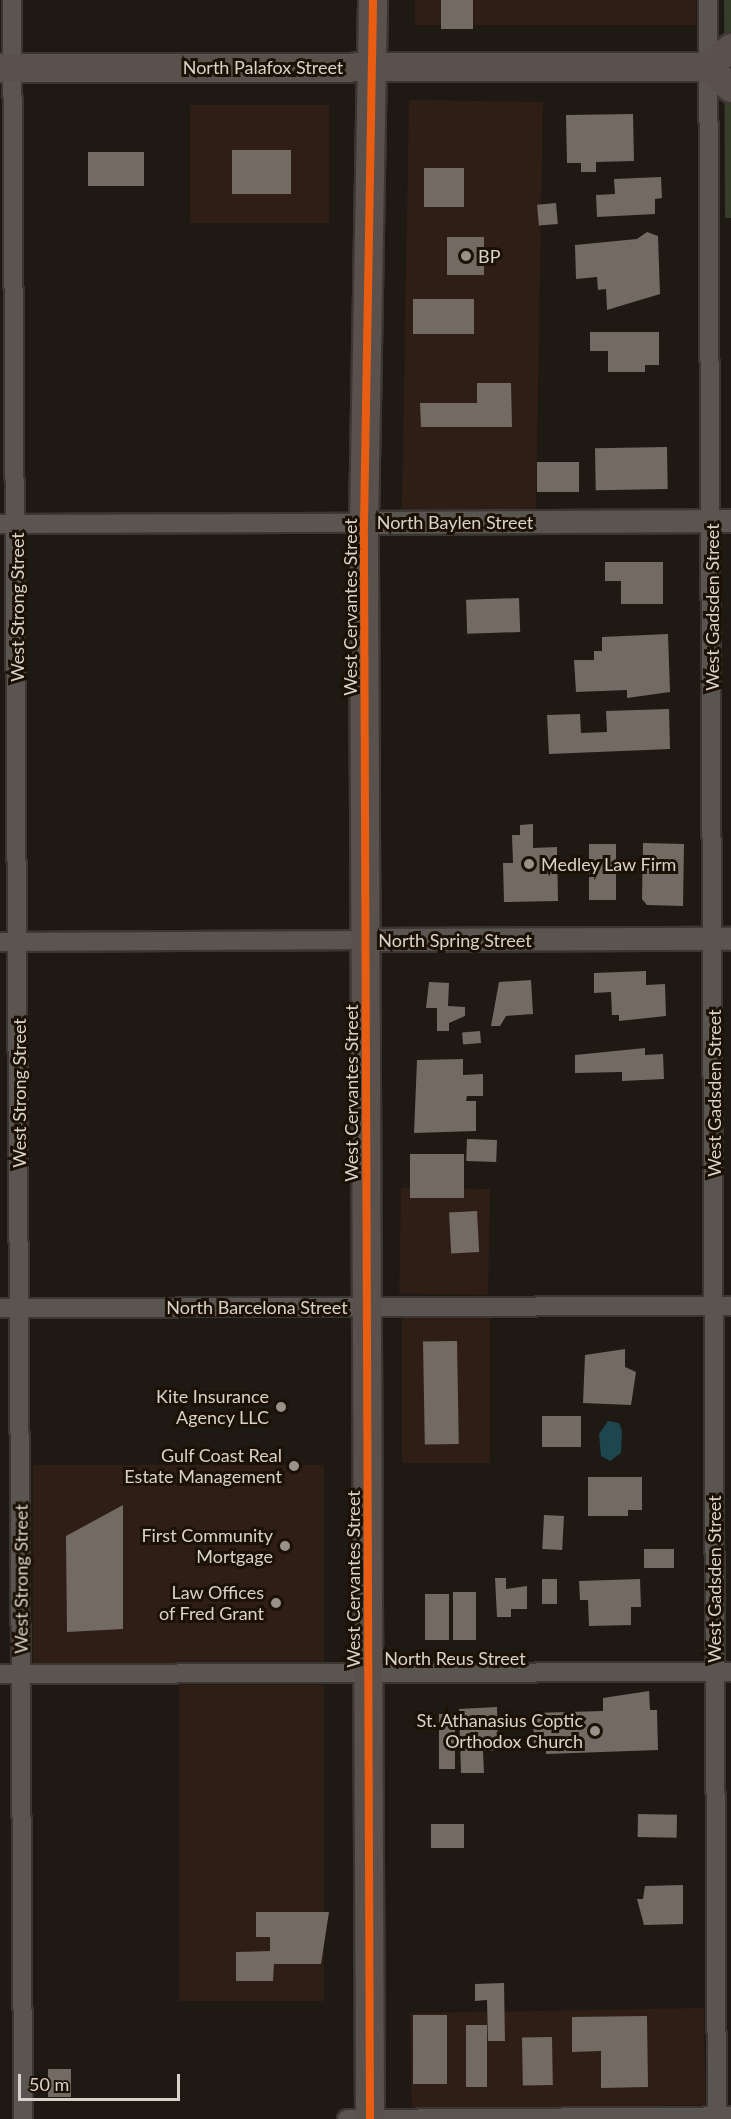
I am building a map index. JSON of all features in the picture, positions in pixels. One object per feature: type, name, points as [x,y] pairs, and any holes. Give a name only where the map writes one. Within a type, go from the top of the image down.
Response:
[{"type":"main road","name":"West Cervantes Street","points":[[370,2119],[364,523],[374,67],[373,0]]},
{"type":"main road","points":[[731,48],[707,67],[731,88]]},
{"type":"main road","name":"North Palafox Street","points":[[8,68],[707,67]]},
{"type":"street","name":"West Strong Street","points":[[12,0],[8,68],[9,942],[20,1308],[23,2119]]},
{"type":"street","name":"West Gadsden Street","points":[[708,0],[707,67],[721,521],[722,2117]]},
{"type":"street","name":"North Baylen Street","points":[[9,524],[721,521]]},
{"type":"street","name":"North Spring Street","points":[[9,942],[722,939]]},
{"type":"street","name":"North Barcelona Street","points":[[0,1308],[723,1306]]},
{"type":"street","name":"North Reus Street","points":[[0,1674],[723,1672]]},
{"type":"street","points":[[347,2119],[722,2117]]},
{"type":"shaded area","points":[[415,0],[696,0],[696,25],[415,25]]},
{"type":"shaded area","points":[[409,100],[543,102],[536,511],[402,509]]},
{"type":"shaded area","points":[[190,105],[329,105],[329,223],[190,223]]},
{"type":"shaded area","points":[[401,1187],[490,1189],[488,1295],[399,1293]]},
{"type":"shaded area","points":[[402,1317],[490,1317],[490,1463],[402,1463]]},
{"type":"shaded area","points":[[33,1465],[324,1465],[324,1663],[33,1663]]},
{"type":"shaded area","points":[[179,1685],[324,1685],[324,2001],[179,2001]]},
{"type":"shaded area","points":[[704,2008],[706,2105],[412,2110],[410,2013]]},
{"type":"green space","points":[[724,0],[731,0],[731,218],[725,218]]},
{"type":"water","points":[[608,1421],[619,1423],[622,1431],[621,1453],[610,1461],[601,1456],[599,1434]]},
{"type":"building","points":[[441,0],[473,0],[473,29],[441,29]]},
{"type":"building","points":[[633,114],[634,161],[596,162],[596,172],[581,172],[581,163],[567,163],[566,115]]},
{"type":"building","points":[[232,150],[291,150],[291,194],[232,194]]},
{"type":"building","points":[[88,152],[144,152],[144,186],[88,186]]},
{"type":"building","points":[[424,168],[464,168],[464,207],[424,207]]},
{"type":"building","points":[[661,177],[662,198],[655,199],[655,214],[597,217],[596,195],[615,194],[614,179]]},
{"type":"building","points":[[556,203],[558,224],[539,226],[537,205]]},
{"type":"building","points":[[647,232],[658,236],[660,294],[607,310],[606,289],[598,290],[597,277],[576,279],[575,245],[637,239]]},
{"type":"building","name":"BP","points":[[447,237],[484,237],[484,275],[447,275]]},
{"type":"building","points":[[413,299],[474,299],[474,334],[413,334]]},
{"type":"building","points":[[590,332],[659,332],[659,365],[645,365],[645,372],[608,372],[608,351],[590,351]]},
{"type":"building","points":[[477,383],[511,383],[512,427],[421,427],[420,403],[477,403]]},
{"type":"building","points":[[667,447],[668,489],[596,490],[595,448]]},
{"type":"building","points":[[537,462],[579,462],[579,492],[537,492]]},
{"type":"building","points":[[605,562],[663,562],[663,604],[621,604],[621,581],[605,581]]},
{"type":"building","points":[[519,598],[520,632],[467,634],[466,600]]},
{"type":"building","points":[[668,634],[670,692],[627,698],[627,690],[576,692],[574,660],[594,660],[594,651],[602,651],[602,637]]},
{"type":"building","points":[[669,709],[670,749],[549,754],[547,715],[580,714],[581,733],[607,732],[606,711]]},
{"type":"building","points":[[533,824],[533,848],[557,847],[558,901],[504,902],[503,863],[513,863],[512,835],[520,835],[520,825]]},
{"type":"building","points":[[643,843],[684,844],[683,906],[647,905],[642,899]]},
{"type":"building","points":[[589,844],[616,844],[616,900],[589,900]]},
{"type":"building","points":[[646,971],[646,985],[665,984],[666,1016],[619,1021],[619,1015],[612,1015],[611,992],[594,993],[594,973]]},
{"type":"building","points":[[531,980],[533,1014],[506,1016],[500,1026],[491,1026],[499,982]]},
{"type":"building","points":[[429,982],[449,983],[448,1006],[465,1007],[465,1016],[449,1023],[449,1031],[437,1031],[437,1008],[426,1008]]},
{"type":"building","points":[[480,1031],[481,1043],[463,1045],[462,1033]]},
{"type":"building","points":[[645,1048],[645,1055],[663,1054],[664,1079],[622,1081],[622,1072],[575,1073],[575,1055]]},
{"type":"building","points":[[463,1059],[463,1075],[483,1074],[483,1096],[467,1096],[466,1101],[476,1101],[476,1131],[414,1133],[417,1060]]},
{"type":"building","points":[[467,1139],[497,1140],[496,1162],[466,1161]]},
{"type":"building","points":[[410,1154],[464,1154],[464,1198],[410,1198]]},
{"type":"building","points":[[477,1211],[479,1252],[451,1253],[449,1212]]},
{"type":"building","points":[[457,1341],[459,1444],[425,1445],[423,1342]]},
{"type":"building","points":[[625,1349],[625,1367],[636,1372],[631,1405],[583,1403],[585,1355]]},
{"type":"building","points":[[542,1416],[581,1416],[581,1447],[542,1447]]},
{"type":"building","points":[[588,1477],[642,1477],[642,1510],[628,1510],[628,1516],[588,1516]]},
{"type":"building","points":[[123,1505],[123,1629],[67,1632],[66,1536]]},
{"type":"building","points":[[544,1515],[564,1516],[562,1550],[542,1549]]},
{"type":"building","points":[[644,1549],[674,1549],[674,1568],[644,1568]]},
{"type":"building","points":[[495,1578],[506,1578],[506,1589],[527,1586],[527,1609],[511,1609],[511,1617],[497,1617]]},
{"type":"building","points":[[542,1579],[557,1579],[557,1604],[542,1604]]},
{"type":"building","points":[[640,1579],[641,1607],[631,1607],[631,1625],[589,1626],[588,1600],[580,1600],[579,1581]]},
{"type":"building","points":[[453,1592],[476,1592],[476,1640],[453,1640]]},
{"type":"building","points":[[425,1594],[449,1594],[449,1640],[425,1640]]},
{"type":"building","name":"St. Athanasius Coptic Orthodox Church","points":[[649,1691],[650,1710],[657,1710],[658,1750],[546,1754],[546,1748],[534,1749],[533,1713],[603,1711],[603,1698]]},
{"type":"building","points":[[497,1707],[498,1750],[483,1751],[484,1773],[461,1773],[459,1709]]},
{"type":"building","points":[[439,1714],[455,1714],[455,1769],[439,1769]]},
{"type":"building","points":[[638,1814],[677,1815],[677,1838],[638,1837]]},
{"type":"building","points":[[431,1824],[464,1824],[464,1848],[431,1848]]},
{"type":"building","points":[[683,1885],[683,1924],[644,1925],[637,1899],[643,1899],[645,1886]]},
{"type":"building","points":[[256,1912],[329,1912],[321,1964],[274,1964],[273,1981],[236,1981],[236,1952],[270,1951],[270,1937],[256,1937]]},
{"type":"building","points":[[504,1983],[505,2041],[488,2041],[487,2000],[475,2001],[475,1984]]},
{"type":"building","points":[[413,2015],[447,2015],[447,2084],[413,2084]]},
{"type":"building","points":[[647,2016],[648,2087],[601,2088],[601,2051],[572,2052],[572,2017]]},
{"type":"building","points":[[466,2025],[487,2025],[487,2087],[466,2087]]},
{"type":"building","points":[[552,2037],[553,2085],[523,2086],[522,2038]]},
{"type":"building","points":[[48,2069],[71,2069],[71,2097],[48,2097]]},
{"type":"cycle path","points":[[370,2119],[364,523],[373,0]]},
{"type":"place","name":"BP","points":[[466,256]]},
{"type":"place","name":"Medley Law Firm","points":[[529,864]]},
{"type":"place","name":"Kite Insurance Agency LLC","points":[[281,1407]]},
{"type":"place","name":"Gulf Coast Real Estate Management","points":[[294,1466]]},
{"type":"place","name":"First Community Mortgage","points":[[285,1546]]},
{"type":"place","name":"Law Offices of Fred Grant","points":[[276,1603]]},
{"type":"place","name":"St. Athanasius Coptic Orthodox Church","points":[[595,1731]]}]
